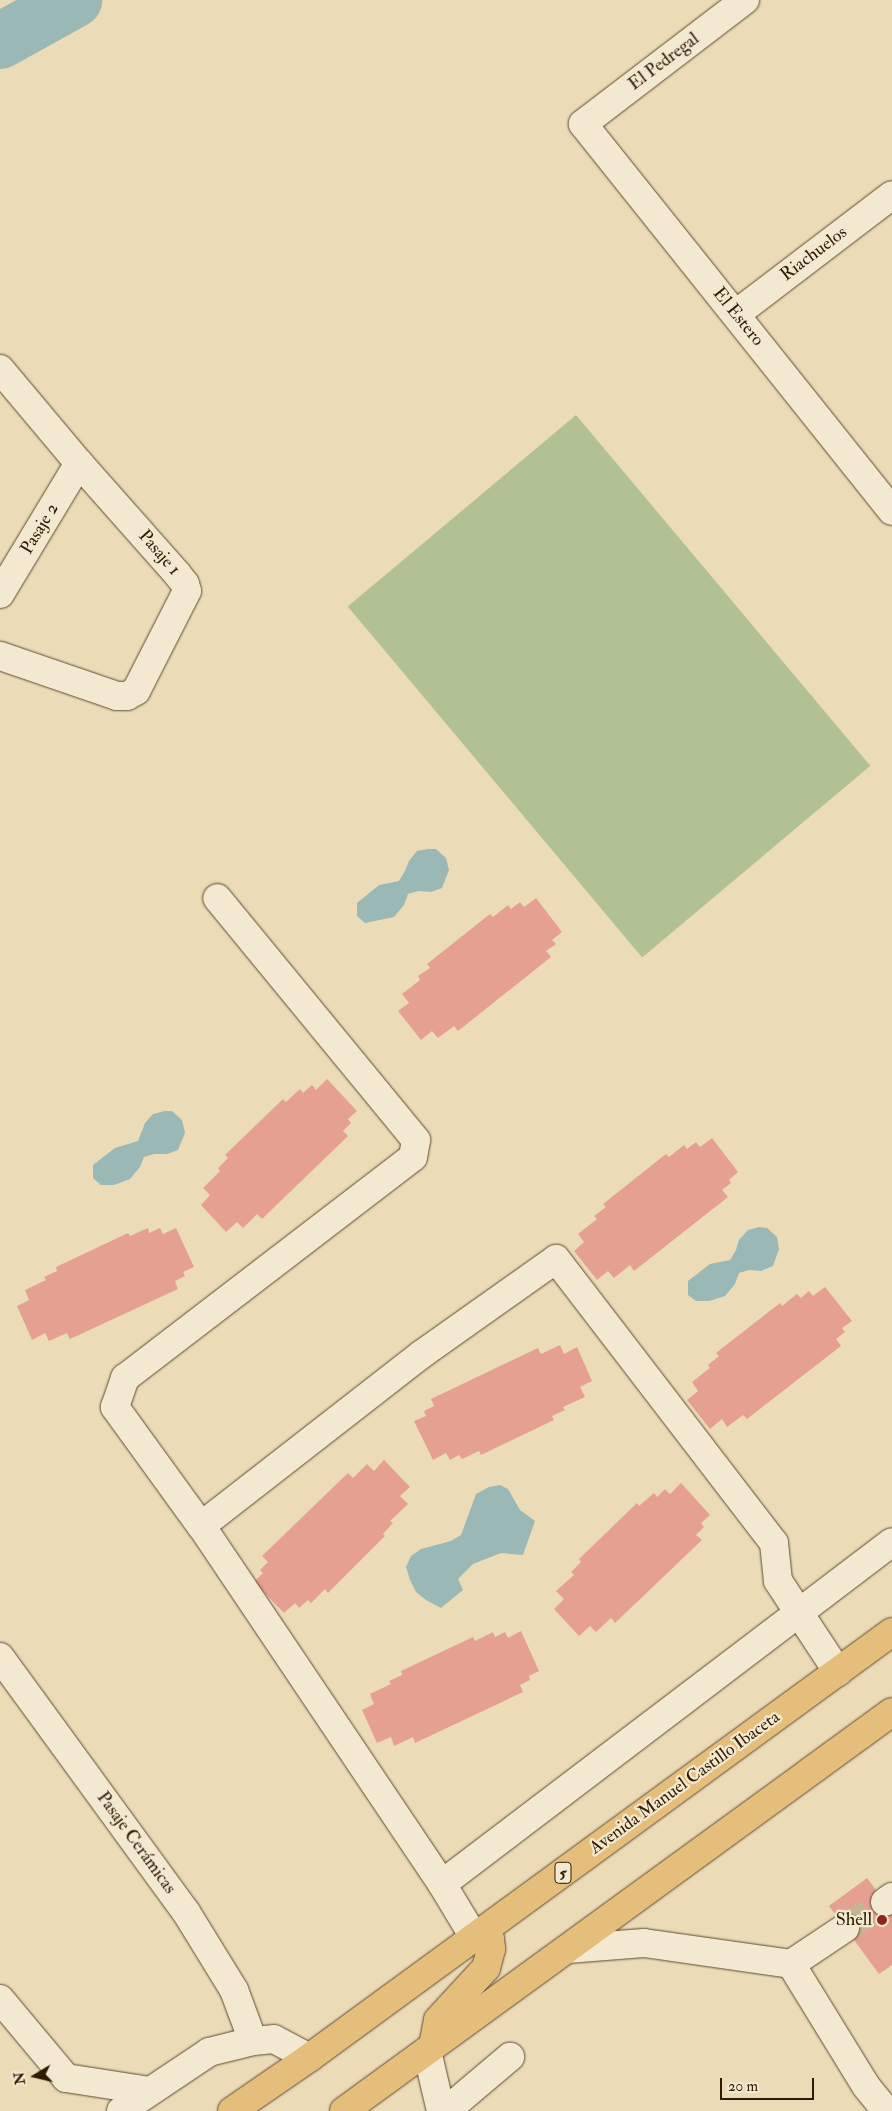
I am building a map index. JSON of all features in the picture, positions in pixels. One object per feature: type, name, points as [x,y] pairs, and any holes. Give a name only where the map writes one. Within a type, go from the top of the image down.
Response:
[{"type":"highway","name":"Avenida Manuel Castillo Ibaceta","points":[[232,2111],[309,2058],[892,1632]]},
{"type":"highway","points":[[344,2111],[892,1712]]},
{"type":"highway","points":[[430,2049],[438,2020],[486,1968],[491,1949],[490,1939],[479,1934]]},
{"type":"street","name":"El Pedregal","points":[[583,124],[745,0]]},
{"type":"street","name":"El Estero","points":[[583,124],[891,506]]},
{"type":"street","name":"Riachuelos","points":[[736,314],[892,195]]},
{"type":"street","name":"Pasaje 1","points":[[0,369],[79,464],[178,575],[185,584],[186,591],[136,690],[126,696],[117,696],[0,656]]},
{"type":"street","name":"Pasaje 2","points":[[0,594],[79,464]]},
{"type":"street","points":[[217,898],[416,1140],[413,1157],[125,1378],[115,1407],[201,1526],[442,1884],[479,1934]]},
{"type":"street","points":[[201,1526],[422,1354],[556,1258],[774,1542],[778,1581],[838,1672]]},
{"type":"street","points":[[442,1884],[892,1542]]},
{"type":"street","name":"Pasaje Cerámicas","points":[[0,1657],[186,1912],[234,1990],[253,2041]]},
{"type":"street","points":[[567,1949],[644,1944],[791,1964],[845,1928]]},
{"type":"street","points":[[791,1964],[866,2086],[886,2111]]},
{"type":"street","points":[[0,1999],[66,2078],[150,2091]]},
{"type":"street","points":[[121,2111],[209,2052],[253,2041],[274,2039],[309,2058]]},
{"type":"street","points":[[430,2049],[441,2111]]},
{"type":"street","points":[[446,2111],[510,2057]]},
{"type":"green space","points":[[576,415],[870,766],[642,957],[348,607]]},
{"type":"water","points":[[436,849],[446,858],[449,870],[442,888],[431,892],[418,891],[408,894],[404,905],[394,917],[365,923],[357,916],[357,903],[379,885],[399,881],[409,861],[417,851]]},
{"type":"water","points":[[172,1111],[182,1120],[185,1133],[178,1150],[167,1154],[154,1154],[144,1157],[140,1167],[130,1179],[114,1185],[101,1185],[93,1178],[93,1165],[115,1148],[138,1141],[145,1123],[153,1114]]},
{"type":"water","points":[[759,1227],[767,1228],[777,1237],[779,1249],[773,1266],[761,1271],[749,1270],[739,1273],[735,1284],[725,1296],[709,1301],[696,1301],[688,1295],[688,1281],[710,1264],[730,1260],[739,1240],[748,1230]]},
{"type":"water","points":[[500,1485],[508,1489],[520,1510],[535,1521],[523,1555],[501,1553],[473,1564],[458,1579],[463,1590],[441,1608],[426,1600],[416,1592],[410,1580],[406,1567],[411,1556],[421,1549],[451,1541],[461,1535],[476,1494],[489,1487]]},
{"type":"building","points":[[536,898],[562,932],[552,940],[556,944],[546,951],[551,957],[458,1031],[454,1026],[438,1038],[432,1031],[421,1040],[398,1011],[409,1003],[402,994],[420,980],[418,976],[430,968],[427,964],[490,914],[493,917],[508,905],[511,909],[520,902],[524,907]]},
{"type":"building","points":[[327,1079],[357,1111],[348,1119],[351,1123],[343,1131],[348,1136],[262,1219],[257,1214],[243,1228],[237,1222],[226,1232],[201,1205],[210,1195],[203,1188],[220,1171],[218,1168],[228,1158],[225,1155],[283,1099],[286,1102],[300,1089],[303,1093],[312,1085],[316,1090]]},
{"type":"building","points":[[712,1138],[738,1172],[729,1180],[731,1183],[722,1190],[728,1197],[634,1271],[630,1265],[614,1278],[608,1271],[597,1280],[574,1251],[584,1242],[578,1234],[597,1219],[594,1216],[606,1207],[603,1204],[666,1154],[669,1157],[684,1145],[687,1149],[696,1142],[700,1147]]},
{"type":"building","points":[[148,1228],[149,1233],[160,1228],[163,1234],[176,1228],[194,1267],[183,1272],[185,1276],[175,1281],[178,1289],[70,1339],[67,1333],[49,1341],[45,1333],[32,1340],[17,1306],[29,1300],[25,1290],[46,1280],[44,1277],[57,1271],[56,1267],[128,1233],[130,1236]]},
{"type":"building","points":[[825,1287],[852,1321],[842,1328],[845,1332],[836,1339],[841,1346],[747,1419],[743,1415],[727,1427],[722,1419],[710,1429],[687,1400],[698,1391],[692,1382],[710,1368],[708,1365],[719,1356],[716,1353],[780,1303],[782,1306],[797,1294],[801,1298],[809,1291],[813,1296]]},
{"type":"building","points":[[560,1345],[564,1354],[577,1347],[592,1381],[580,1387],[585,1397],[563,1407],[565,1410],[552,1416],[554,1420],[481,1455],[479,1451],[462,1459],[459,1455],[450,1460],[446,1453],[433,1460],[414,1421],[426,1416],[424,1411],[434,1406],[431,1399],[538,1348],[541,1354]]},
{"type":"building","points":[[384,1460],[410,1487],[400,1496],[408,1504],[390,1521],[393,1523],[383,1534],[385,1536],[328,1593],[325,1589],[311,1603],[308,1600],[299,1608],[295,1603],[284,1613],[254,1582],[263,1573],[260,1570],[268,1562],[262,1556],[348,1473],[353,1478],[367,1464],[374,1471]]},
{"type":"building","points":[[681,1483],[710,1515],[701,1523],[704,1527],[696,1535],[702,1540],[615,1623],[611,1618],[596,1632],[590,1626],[579,1636],[554,1609],[564,1599],[556,1591],[574,1575],[571,1572],[581,1562],[579,1559],[637,1503],[639,1506],[654,1493],[657,1497],[665,1489],[670,1494]]},
{"type":"building","points":[[521,1631],[539,1671],[529,1676],[530,1680],[520,1685],[523,1692],[415,1743],[413,1737],[394,1746],[391,1737],[377,1743],[362,1710],[374,1704],[370,1694],[391,1684],[389,1681],[402,1675],[401,1671],[473,1637],[475,1641],[493,1632],[495,1637],[505,1632],[508,1638]]},
{"type":"building","points":[[867,1878],[892,1911],[892,1965],[879,1974],[829,1906]]},
{"type":"waterway","points":[[0,41],[74,0]]},
{"type":"tunnel","points":[[845,1928],[885,1902]]},
{"type":"place","name":"Shell","points":[[882,1920]]}]
